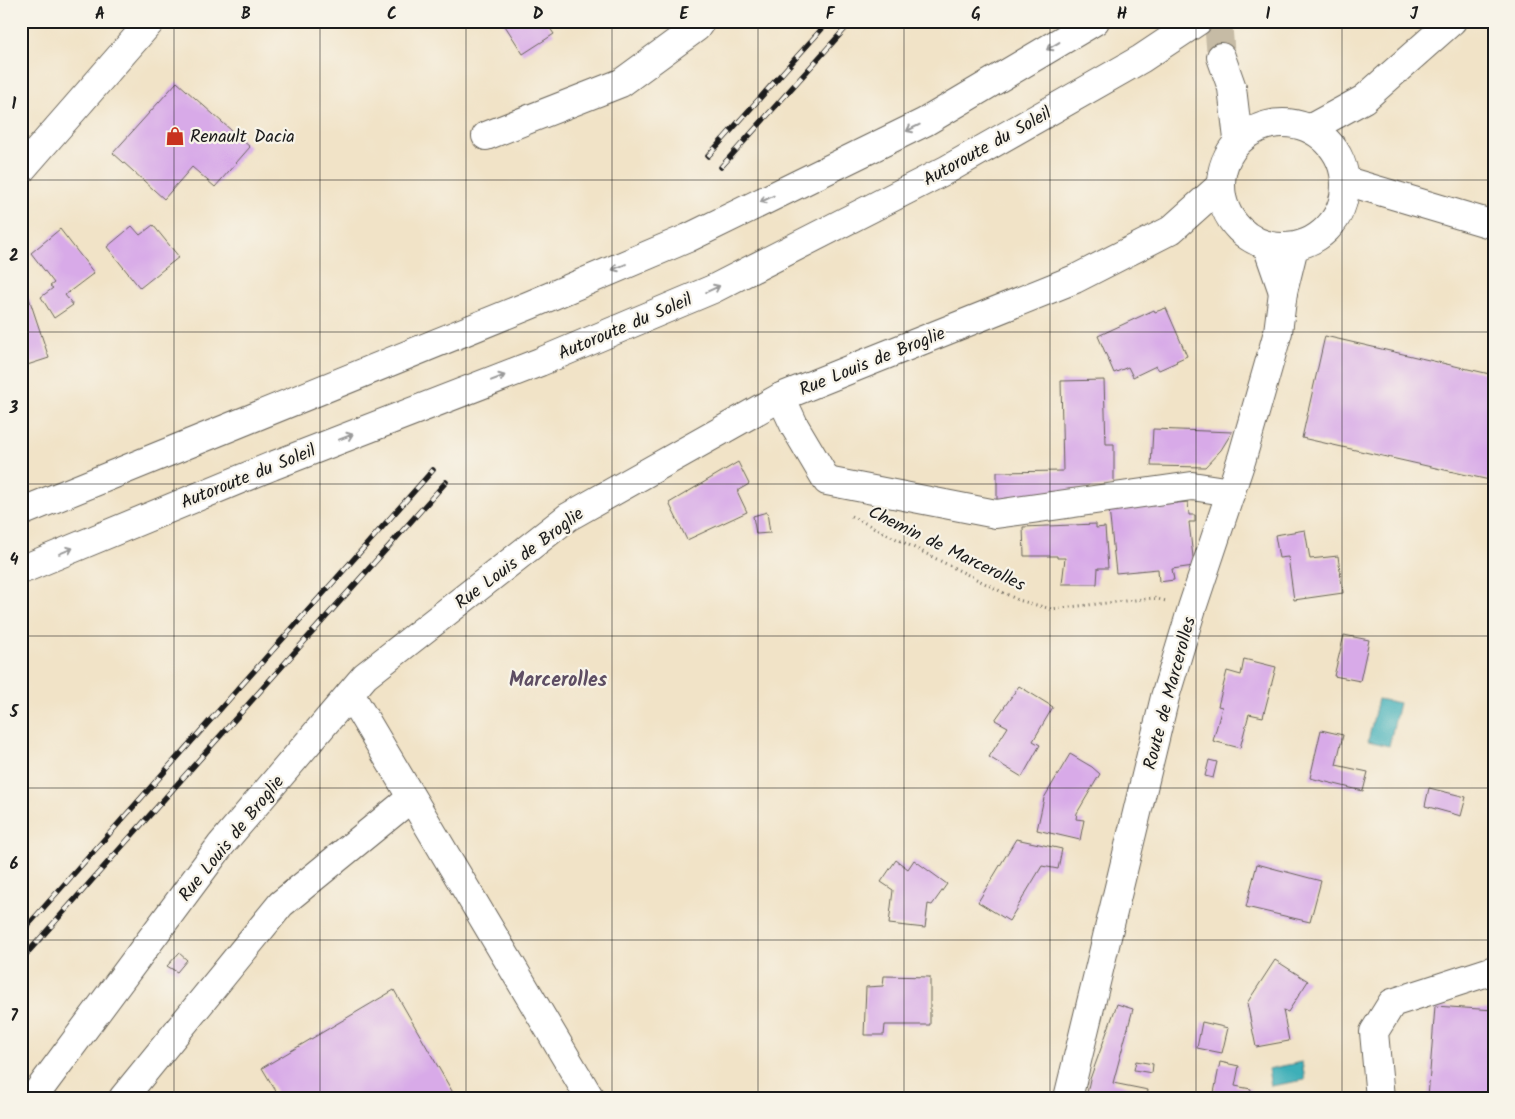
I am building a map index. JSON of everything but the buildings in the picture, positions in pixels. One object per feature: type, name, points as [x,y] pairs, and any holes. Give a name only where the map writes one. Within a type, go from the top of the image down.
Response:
[{"type":"main road","points":[[104,76],[135,21]]},
{"type":"main road","points":[[21,170],[151,21]]},
{"type":"main road","points":[[486,136],[621,83],[696,28],[701,21]]},
{"type":"main road","points":[[21,512],[530,305],[688,238],[925,122],[1095,21]]},
{"type":"main road","name":"Autoroute du Soleil","points":[[21,570],[272,466],[540,362],[713,289],[948,168],[1141,59],[1198,21]]},
{"type":"main road","points":[[1311,128],[1364,99],[1452,21]]},
{"type":"main road","points":[[1221,57],[1232,88],[1238,140]]},
{"type":"main road","points":[[1232,88],[1262,125]]},
{"type":"main road","points":[[1335,148],[1364,99]]},
{"type":"main road","points":[[1286,122],[1311,128],[1335,148],[1346,181],[1342,207],[1323,234],[1294,247],[1267,246],[1247,237],[1229,219],[1219,187],[1223,163],[1238,140],[1262,125],[1286,122]]},
{"type":"main road","points":[[1346,181],[1494,225]]},
{"type":"main road","name":"Rue Louis de Broglie","points":[[33,1098],[221,845],[365,676],[568,517],[781,397],[1075,279],[1171,230],[1219,187]]},
{"type":"main road","points":[[1342,207],[1407,199]]},
{"type":"main road","name":"Rue Louis de Broglie","points":[[1171,230],[1229,219]]},
{"type":"main road","name":"Route de Marcerolles","points":[[1267,246],[1283,292]]},
{"type":"main road","name":"Route de Marcerolles","points":[[1068,1098],[1165,698],[1192,608],[1242,458],[1278,332],[1283,292],[1294,247]]},
{"type":"main road","points":[[781,397],[795,427],[828,481],[996,514],[1192,486],[1231,492]]},
{"type":"main road","points":[[350,694],[590,1098]]},
{"type":"main road","points":[[123,1098],[281,904],[411,798]]},
{"type":"main road","points":[[1380,1098],[1374,1032],[1392,1003],[1494,970]]},
{"type":"path","name":"Chemin de Marcerolles","points":[[828,481],[849,515],[1018,600],[1050,609],[1153,598],[1192,608]]},
{"type":"water","points":[[1378,699],[1399,703],[1389,746],[1368,741]]},
{"type":"water","points":[[1302,1062],[1305,1080],[1271,1086],[1268,1069]]},
{"type":"tunnel","points":[[1218,21],[1221,57]]},
{"type":"railway","points":[[708,156],[829,21]]},
{"type":"railway","points":[[721,167],[852,21]]},
{"type":"railway","points":[[21,933],[433,470]]},
{"type":"railway","points":[[21,960],[446,482]]},
{"type":"place","name":"Renault Dacia","points":[[175,136]]},
{"type":"district","name":"Marcerolles","points":[[558,679]]}]
